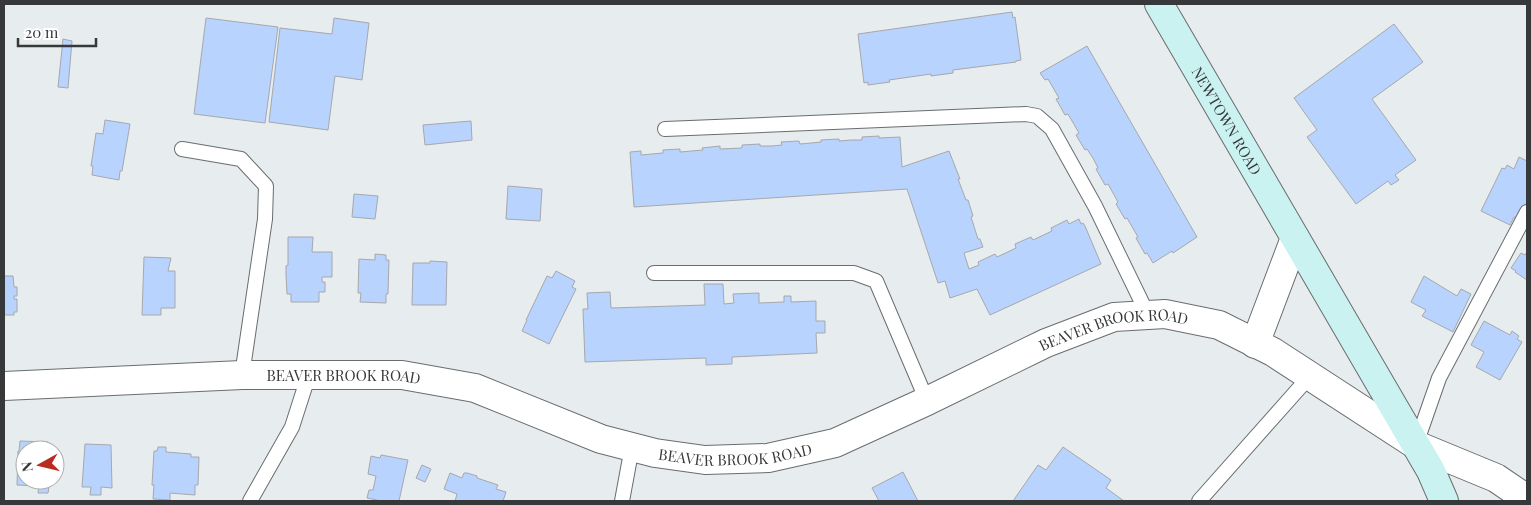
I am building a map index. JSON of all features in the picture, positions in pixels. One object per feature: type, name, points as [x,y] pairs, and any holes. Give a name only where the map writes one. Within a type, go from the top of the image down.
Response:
[{"type":"main road","name":"NEWTOWN ROAD","points":[[1159,4],[1431,471],[1444,501]]},
{"type":"street","points":[[1255,344],[1296,238]]},
{"type":"street","name":"BEAVER BROOK ROAD","points":[[4,386],[242,374],[402,375],[475,388],[601,439],[655,453],[705,460],[768,458],[835,443],[928,401],[1046,343],[1114,317],[1165,314],[1219,325],[1273,352],[1416,445],[1496,478],[1527,499]]},
{"type":"lane","points":[[664,129],[957,116],[1026,114],[1037,116],[1052,129],[1095,206],[1148,315]]},
{"type":"lane","points":[[182,149],[241,159],[266,186],[265,219],[242,374]]},
{"type":"lane","points":[[1416,445],[1440,378],[1527,212]]},
{"type":"lane","points":[[654,273],[854,273],[876,280],[928,401]]},
{"type":"lane","points":[[250,501],[292,427],[310,374]]},
{"type":"lane","points":[[1200,501],[1310,376]]},
{"type":"lane","points":[[622,501],[632,447]]},
{"type":"building","points":[[1012,12],[1013,18],[1015,17],[1021,60],[953,70],[953,73],[931,76],[931,74],[868,85],[868,82],[864,83],[858,34]]},
{"type":"building","points":[[206,18],[278,27],[265,123],[194,114]]},
{"type":"building","points":[[334,18],[369,23],[362,80],[335,76],[328,130],[269,122],[280,28],[332,34]]},
{"type":"building","points":[[1394,24],[1423,62],[1372,99],[1416,160],[1395,175],[1399,180],[1391,185],[1388,181],[1356,204],[1307,137],[1317,130],[1294,98]]},
{"type":"building","points":[[63,39],[72,41],[68,88],[58,87]]},
{"type":"building","points":[[1087,46],[1197,237],[1173,253],[1172,251],[1153,263],[1147,253],[1145,254],[1127,218],[1125,219],[1116,204],[1118,202],[1108,184],[1105,185],[1096,169],[1098,168],[1093,158],[1087,149],[1085,150],[1076,135],[1079,133],[1068,114],[1065,115],[1056,99],[1059,98],[1048,79],[1045,80],[1040,73]]},
{"type":"building","points":[[105,120],[130,124],[119,180],[92,175],[93,166],[91,166],[96,133],[103,134]]},
{"type":"building","points":[[471,121],[472,140],[425,145],[423,125]]},
{"type":"building","points":[[879,136],[879,138],[900,137],[902,167],[949,151],[966,200],[968,200],[978,239],[980,239],[983,247],[964,253],[969,269],[979,265],[978,262],[995,254],[997,257],[1016,248],[1015,244],[1031,237],[1033,240],[1052,231],[1051,228],[1067,220],[1069,224],[1079,219],[1081,224],[1083,223],[1085,226],[1101,264],[990,315],[977,289],[950,298],[945,281],[938,283],[907,189],[634,207],[630,152],[641,151],[641,155],[663,153],[663,150],[680,149],[680,152],[720,146],[720,149],[742,148],[742,145],[760,144],[760,146],[772,146],[782,145],[781,142],[799,141],[800,144],[821,142],[821,140],[862,140],[862,137]]},
{"type":"building","points":[[1519,157],[1527,161],[1527,202],[1519,219],[1514,217],[1510,225],[1481,211],[1502,168],[1505,169],[1507,165],[1514,169]]},
{"type":"building","points":[[508,186],[542,189],[540,221],[506,219]]},
{"type":"building","points":[[354,194],[378,196],[375,219],[352,217]]},
{"type":"building","points":[[288,237],[313,237],[312,252],[332,252],[332,277],[322,277],[322,282],[325,282],[325,292],[319,292],[319,302],[291,302],[291,294],[287,294]]},
{"type":"building","points":[[1527,252],[1527,280],[1511,268],[1521,253],[1525,255]]},
{"type":"building","points":[[375,254],[386,255],[386,260],[389,260],[386,303],[360,302],[361,293],[358,293],[359,259],[375,260]]},
{"type":"building","points":[[144,257],[171,258],[168,271],[175,271],[175,308],[161,308],[161,315],[142,315]]},
{"type":"building","points":[[430,261],[447,262],[446,305],[412,305],[413,263],[430,263]]},
{"type":"building","points":[[556,271],[575,281],[572,287],[576,289],[549,344],[522,331],[547,276],[552,278]]},
{"type":"building","points":[[4,276],[13,276],[14,287],[17,287],[17,296],[14,296],[14,299],[17,299],[17,312],[14,312],[14,315],[4,315]]},
{"type":"building","points":[[1424,276],[1457,296],[1461,289],[1471,294],[1453,332],[1422,316],[1426,310],[1411,302]]},
{"type":"building","points":[[704,284],[723,284],[724,304],[734,303],[733,294],[759,293],[759,303],[784,302],[784,296],[791,296],[791,302],[816,301],[816,321],[825,321],[825,333],[816,333],[817,353],[732,357],[732,364],[706,365],[706,358],[585,362],[583,309],[588,309],[587,293],[610,292],[611,308],[705,305]]},
{"type":"building","points":[[1484,321],[1510,335],[1512,331],[1519,336],[1517,339],[1522,342],[1500,380],[1476,367],[1484,352],[1471,345]]},
{"type":"building","points":[[85,444],[111,445],[112,488],[101,487],[101,495],[90,495],[91,487],[82,487]]},
{"type":"building","points":[[158,447],[166,447],[166,452],[191,454],[191,457],[199,457],[198,485],[195,485],[195,495],[170,493],[170,500],[153,499],[154,451],[157,451]]},
{"type":"building","points":[[1063,447],[1111,480],[1106,488],[1124,501],[1013,501],[1038,465],[1046,470]]},
{"type":"building","points":[[381,455],[408,460],[399,501],[381,501],[367,498],[369,490],[373,490],[376,476],[368,474],[371,456],[380,458]]},
{"type":"building","points":[[422,465],[431,469],[425,482],[416,478]]},
{"type":"building","points":[[903,472],[918,501],[879,501],[872,488]]},
{"type":"building","points":[[450,473],[462,478],[464,473],[467,473],[498,485],[496,489],[506,492],[503,501],[455,501],[457,494],[444,489]]},
{"type":"building","points":[[38,490],[48,490],[48,493],[38,493]]}]
